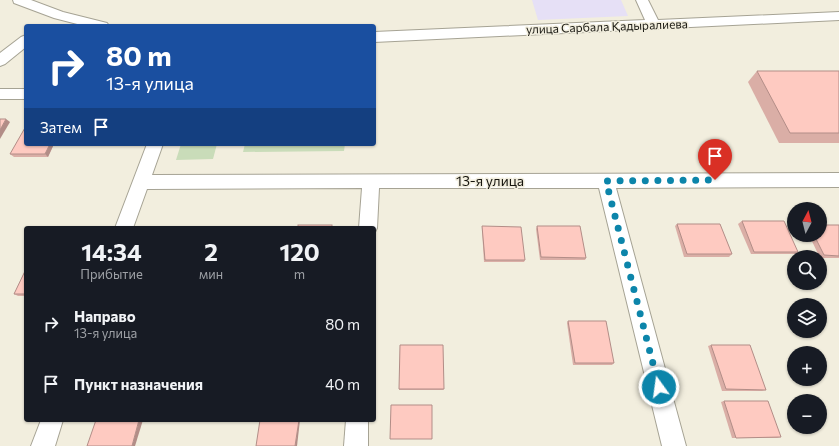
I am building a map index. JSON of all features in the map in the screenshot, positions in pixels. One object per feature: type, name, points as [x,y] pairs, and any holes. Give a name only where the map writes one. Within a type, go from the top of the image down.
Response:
[{"type":"street","points":[[19,0],[59,15],[94,24]]},
{"type":"street","points":[[642,0],[654,25]]},
{"type":"street","points":[[47,24],[59,15]]},
{"type":"street","name":"улица Сарбала Қадыралиева","points":[[376,37],[839,16]]},
{"type":"street","points":[[0,61],[24,42]]},
{"type":"street","points":[[0,94],[24,94]]},
{"type":"street","points":[[125,226],[154,146]]},
{"type":"street","name":"13-я улица","points":[[142,182],[839,180]]},
{"type":"street","points":[[368,226],[371,181]]},
{"type":"street","points":[[606,181],[674,446]]},
{"type":"street","points":[[43,446],[51,422]]},
{"type":"street","points":[[356,446],[358,422]]},
{"type":"shaded area","points":[[532,0],[621,0],[628,16],[538,20]]},
{"type":"green space","points":[[180,146],[216,146],[213,159],[176,160]]},
{"type":"green space","points":[[244,146],[345,146],[344,151],[243,152]]},
{"type":"building","points":[[757,71],[839,71],[839,133],[790,133]]},
{"type":"building","points":[[0,119],[6,119],[0,130]]},
{"type":"building","points":[[24,130],[24,146],[49,146],[45,154],[10,154]]},
{"type":"building","points":[[742,221],[784,221],[787,228],[787,242],[793,242],[797,250],[787,250],[787,252],[754,252]]},
{"type":"building","points":[[677,224],[720,224],[732,254],[687,254]]},
{"type":"building","points":[[298,225],[332,225],[332,226]]},
{"type":"building","points":[[827,225],[839,225],[839,256],[827,255],[827,250],[822,250],[818,242],[827,242]]},
{"type":"building","points":[[482,226],[521,227],[525,260],[485,260]]},
{"type":"building","points":[[537,226],[580,226],[586,258],[541,257]]},
{"type":"building","points":[[24,273],[24,294],[14,294]]},
{"type":"building","points":[[568,321],[606,321],[614,363],[575,363]]},
{"type":"building","points":[[400,345],[443,345],[444,389],[399,389]]},
{"type":"building","points":[[711,345],[750,345],[766,390],[726,389]]},
{"type":"building","points":[[724,401],[768,401],[781,437],[736,438]]},
{"type":"building","points":[[391,405],[432,405],[432,439],[390,439]]},
{"type":"building","points":[[95,422],[138,422],[132,446],[87,446]]},
{"type":"building","points":[[260,422],[299,422],[295,446],[256,446]]},
{"type":"route","points":[[659,387],[606,181],[715,180]]}]
